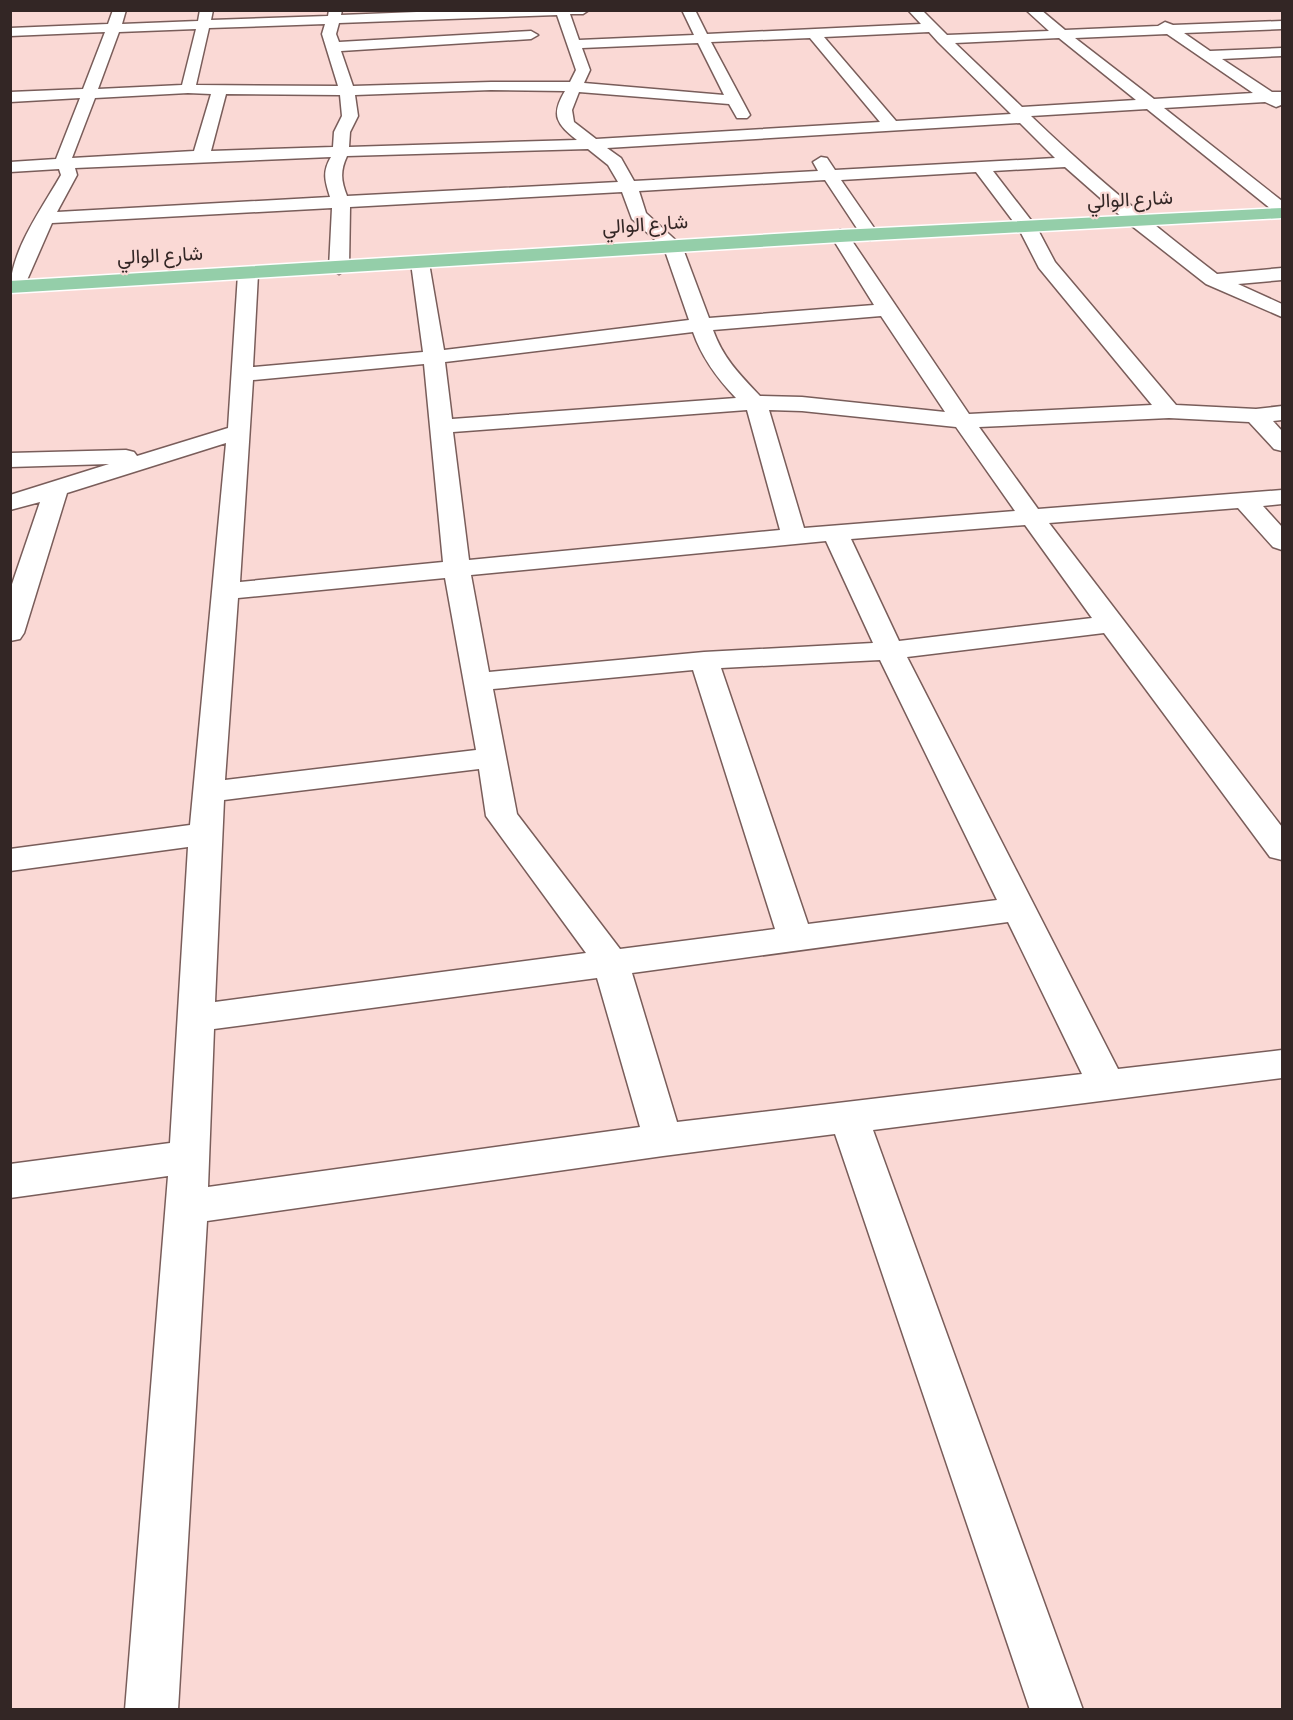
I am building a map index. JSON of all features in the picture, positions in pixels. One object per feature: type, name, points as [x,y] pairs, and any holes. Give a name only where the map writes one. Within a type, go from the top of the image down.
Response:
[{"type":"main road","name":"شارع الوالي","points":[[12,287],[840,236],[1138,222],[1282,211]]},
{"type":"street","points":[[12,287],[45,218],[69,175],[66,150],[120,10]]},
{"type":"street","points":[[188,89],[207,10]]},
{"type":"street","points":[[10,32],[203,25],[335,16],[410,18],[468,13],[583,10]]},
{"type":"street","points":[[688,10],[754,134]]},
{"type":"street","points":[[914,10],[1069,162],[1138,222],[1213,280],[1282,311]]},
{"type":"street","points":[[1032,10],[1282,211]]},
{"type":"street","points":[[562,11],[562,36],[583,70],[576,87],[564,103],[563,116],[567,124],[615,162],[628,185],[638,215],[673,246],[710,351],[720,366],[754,404],[763,422],[794,536]]},
{"type":"street","points":[[335,16],[328,31],[347,91],[350,116],[342,132],[341,153],[333,168],[333,181],[341,203],[339,268]]},
{"type":"street","points":[[1152,17],[1278,100]]},
{"type":"street","points":[[410,18],[414,42]]},
{"type":"street","points":[[332,47],[562,36],[703,38],[813,33],[1061,34],[1282,25]]},
{"type":"street","points":[[813,33],[892,126]]},
{"type":"street","points":[[1209,56],[1282,52]]},
{"type":"street","points":[[10,97],[188,89],[347,91],[484,86],[576,87],[734,100]]},
{"type":"street","points":[[201,156],[220,89]]},
{"type":"street","points":[[10,166],[201,156],[341,153],[411,148],[593,144],[892,126],[1150,105],[1278,100]]},
{"type":"street","points":[[193,110],[215,109]]},
{"type":"street","points":[[81,115],[104,114]]},
{"type":"street","points":[[799,132],[870,235]]},
{"type":"street","points":[[45,218],[1069,162]]},
{"type":"street","points":[[981,167],[1028,228],[1046,264],[1169,411]]},
{"type":"street","points":[[840,236],[886,310],[964,421],[1112,624],[1282,849]]},
{"type":"street","points":[[420,263],[443,426],[457,569],[493,758],[496,798],[502,816],[588,929],[610,963],[663,1140]]},
{"type":"street","points":[[151,1710],[187,1207],[205,834],[239,432],[248,274]]},
{"type":"street","points":[[1213,280],[1282,274]]},
{"type":"street","points":[[242,374],[434,358],[700,325],[886,310]]},
{"type":"street","points":[[443,426],[754,404],[802,404],[964,421],[1169,411],[1256,416],[1282,413]]},
{"type":"street","points":[[1256,416],[1282,444]]},
{"type":"street","points":[[10,503],[239,432]]},
{"type":"street","points":[[10,460],[169,455]]},
{"type":"street","points":[[10,633],[56,490]]},
{"type":"street","points":[[225,591],[794,536],[1282,497]]},
{"type":"street","points":[[1244,500],[1282,542]]},
{"type":"street","points":[[835,533],[890,651],[1106,1084]]},
{"type":"street","points":[[477,682],[704,660],[890,651],[1112,624]]},
{"type":"street","points":[[704,660],[796,939]]},
{"type":"street","points":[[209,792],[493,758]]},
{"type":"street","points":[[10,860],[205,834]]},
{"type":"street","points":[[197,1018],[1017,909]]},
{"type":"street","points":[[187,1207],[663,1140],[1282,1064]]},
{"type":"street","points":[[849,1118],[1057,1710]]},
{"type":"street","points":[[10,1180],[188,1157]]}]
